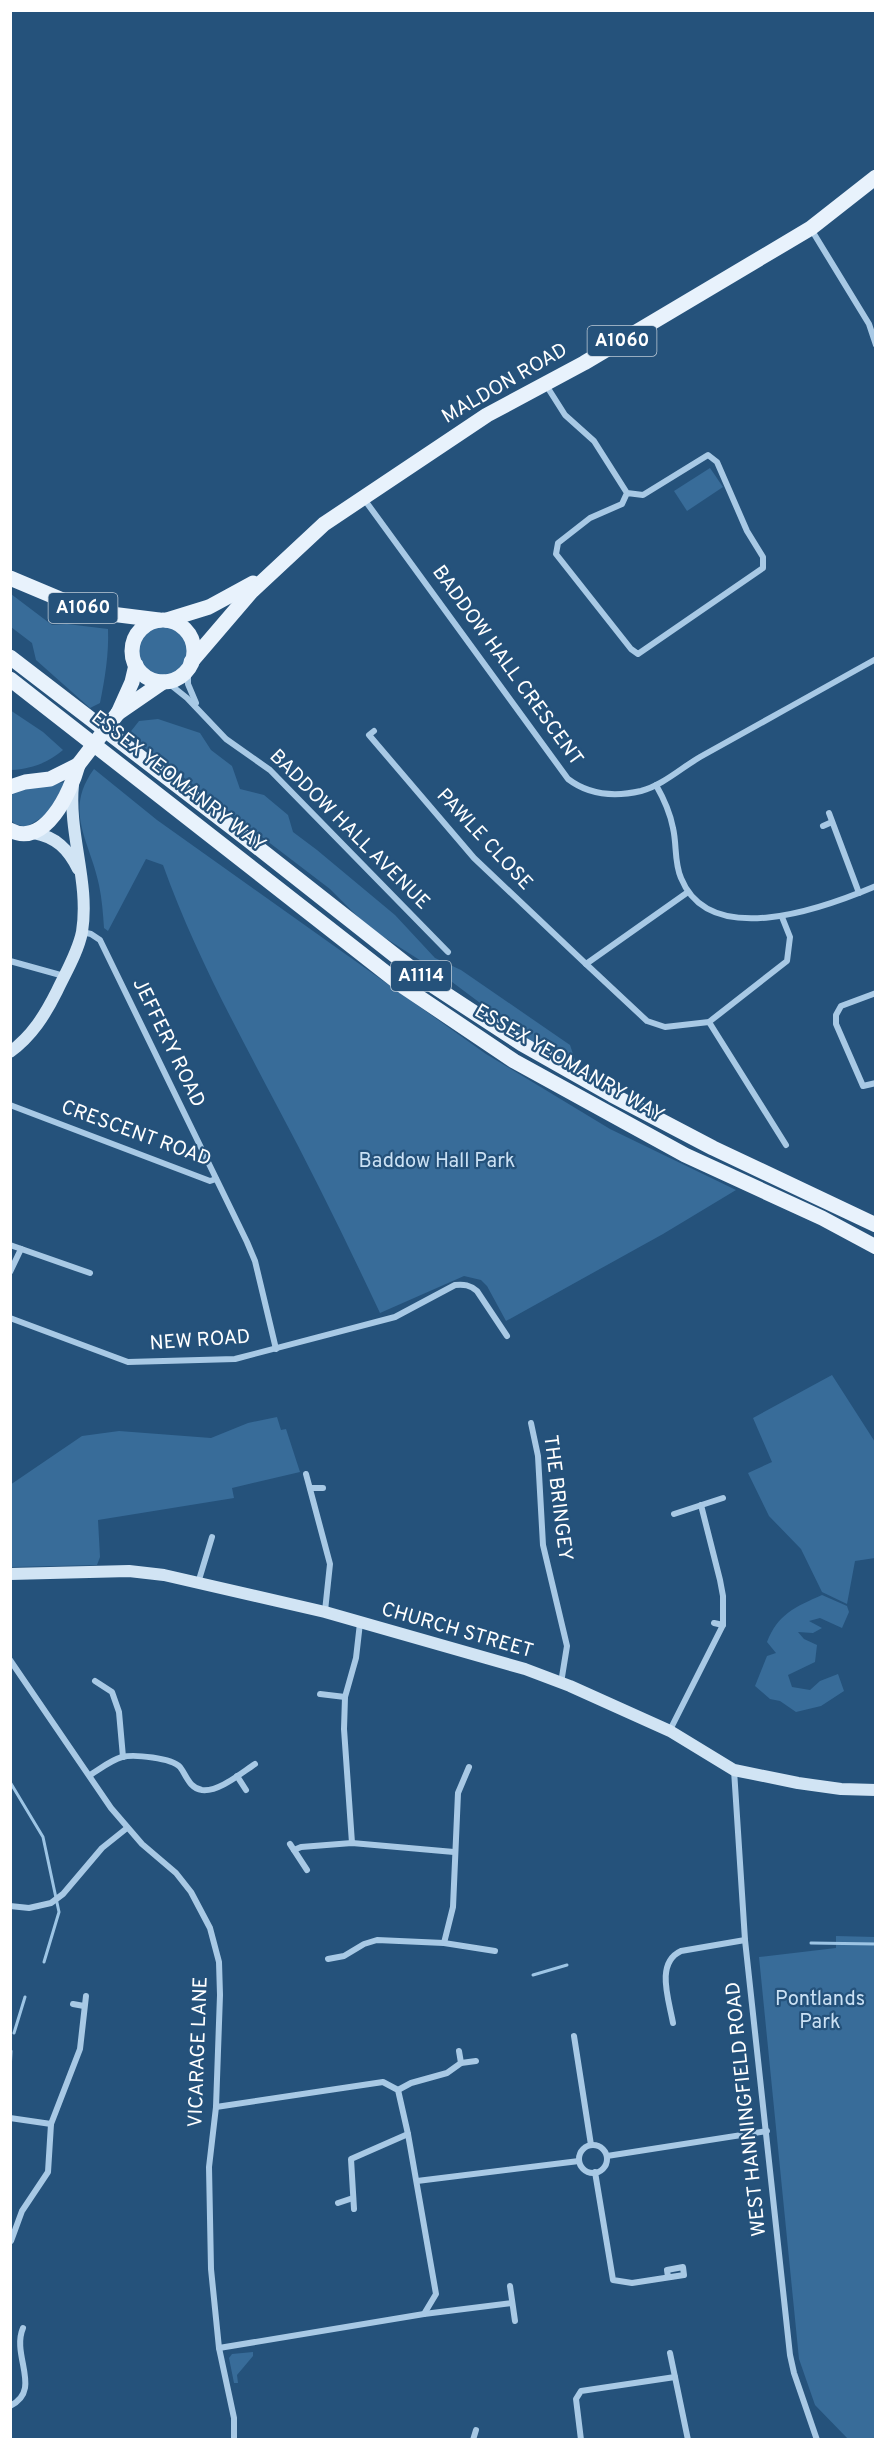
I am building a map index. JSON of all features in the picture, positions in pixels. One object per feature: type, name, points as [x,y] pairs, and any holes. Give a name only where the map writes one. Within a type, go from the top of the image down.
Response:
[{"type":"main road","name":"MALDON ROAD","points":[[189,666],[220,627],[284,560],[324,524],[487,415],[545,384],[811,228],[876,177]]},
{"type":"main road","name":"MALDON ROAD","points":[[163,620],[199,610],[229,597],[284,560]]},
{"type":"main road","name":"A1060","points":[[10,578],[79,607],[111,614],[163,620]]},
{"type":"main road","points":[[118,713],[165,682],[178,678],[189,666],[194,655],[192,639],[182,626],[163,620],[142,629],[135,640],[133,653],[136,665],[147,677],[165,682]]},
{"type":"main road","name":"ESSEX YEOMANRY WAY","points":[[10,657],[435,987],[503,1032],[663,1122],[876,1226]]},
{"type":"main road","points":[[18,833],[54,816],[76,772],[118,713],[129,690],[136,665]]},
{"type":"main road","name":"ESSEX YEOMANRY WAY","points":[[10,679],[404,987],[514,1061],[685,1155],[822,1218],[876,1247]]},
{"type":"main road","points":[[10,787],[76,772]]},
{"type":"street","points":[[811,228],[869,324],[876,345]]},
{"type":"street","points":[[545,384],[565,415],[594,441],[627,493]]},
{"type":"street","points":[[708,455],[717,462],[747,531],[763,557],[763,568],[638,654],[631,649],[556,554],[558,543],[591,518],[622,504],[627,493],[643,495],[708,455]]},
{"type":"street","name":"BADDOW HALL CRESCENT","points":[[362,497],[568,778],[581,789],[625,794],[656,785],[689,763],[876,659]]},
{"type":"street","name":"BADDOW HALL AVENUE","points":[[189,666],[190,693],[199,709]]},
{"type":"street","name":"BADDOW HALL AVENUE","points":[[165,682],[199,709],[226,739],[270,770],[448,952]]},
{"type":"street","name":"PAWLE CLOSE","points":[[374,731],[369,735],[474,858],[586,964]]},
{"type":"street","points":[[10,1053],[23,1043],[36,1026],[64,976],[82,932],[84,908],[71,807],[76,772]]},
{"type":"street","points":[[656,785],[668,808],[674,830],[677,868],[688,892],[707,908],[735,918],[782,917],[876,886]]},
{"type":"street","points":[[829,813],[859,893]]},
{"type":"street","points":[[823,826],[832,822]]},
{"type":"street","points":[[18,833],[44,835],[63,846],[81,875]]},
{"type":"street","points":[[688,892],[586,964],[647,1021],[665,1027],[709,1022],[787,961],[790,937],[782,917]]},
{"type":"street","name":"JEFFERY ROAD","points":[[82,932],[91,934],[100,940],[216,1179]]},
{"type":"street","points":[[10,961],[64,976]]},
{"type":"street","points":[[876,993],[841,1006],[836,1015],[836,1024],[863,1086],[876,1083]]},
{"type":"street","points":[[709,1022],[786,1145]]},
{"type":"street","name":"CRESCENT ROAD","points":[[10,1105],[210,1181],[216,1179],[255,1261],[276,1349]]},
{"type":"street","points":[[10,1245],[90,1273]]},
{"type":"street","points":[[10,1272],[21,1249]]},
{"type":"street","name":"NEW ROAD","points":[[10,1318],[128,1362],[235,1359],[395,1317],[463,1284],[472,1286],[477,1291],[507,1336]]},
{"type":"street","name":"THE BRINGEY","points":[[531,1423],[538,1456],[543,1545],[567,1646],[561,1683]]},
{"type":"street","points":[[306,1474],[330,1564],[325,1612]]},
{"type":"street","points":[[310,1488],[323,1488]]},
{"type":"street","points":[[675,1515],[723,1498]]},
{"type":"street","points":[[670,1731],[723,1625],[722,1588],[701,1505]]},
{"type":"street","points":[[198,1583],[212,1537]]},
{"type":"street","name":"CHURCH STREET","points":[[10,1574],[129,1571],[164,1575],[325,1612],[525,1669],[670,1731],[734,1770],[798,1783],[841,1789],[876,1790]]},
{"type":"street","points":[[352,1843],[344,1729],[345,1697],[356,1658],[360,1623]]},
{"type":"street","points":[[714,1623],[723,1625]]},
{"type":"street","name":"VICARAGE LANE","points":[[10,1660],[127,1828],[176,1873],[191,1892],[210,1928],[219,1962],[220,2032],[216,2107],[208,2167],[211,2268],[219,2348],[234,2418],[234,2439]]},
{"type":"street","points":[[95,1681],[112,1692],[119,1712],[123,1757]]},
{"type":"street","points":[[320,1694],[345,1697]]},
{"type":"street","points":[[90,1775],[123,1757],[152,1758],[173,1762],[179,1766],[188,1781],[201,1790],[212,1790],[255,1764]]},
{"type":"street","points":[[444,1943],[453,1907],[458,1793],[469,1767]]},
{"type":"street","name":"WEST HANNINGFIELD ROAD","points":[[734,1770],[746,1940],[790,2355],[817,2439]]},
{"type":"street","points":[[237,1776],[246,1790]]},
{"type":"street","points":[[10,1906],[29,1908],[51,1903],[60,1897],[102,1848],[127,1828]]},
{"type":"street","points":[[294,1850],[301,1847],[352,1843],[454,1852]]},
{"type":"street","points":[[290,1844],[307,1870]]},
{"type":"street","points":[[328,1959],[344,1956],[364,1944],[377,1940],[444,1943],[495,1951]]},
{"type":"street","points":[[673,2023],[666,1967],[674,1955],[681,1951],[746,1940]]},
{"type":"street","points":[[11,2241],[22,2211],[48,2172],[51,2124],[80,2049],[86,1996]]},
{"type":"street","points":[[73,2004],[84,2006]]},
{"type":"street","points":[[574,2036],[591,2145]]},
{"type":"street","points":[[459,2051],[461,2063]]},
{"type":"street","points":[[398,2090],[411,2083],[447,2073],[461,2063],[476,2061]]},
{"type":"street","points":[[216,2107],[383,2082],[398,2090],[417,2181],[436,2294],[424,2314]]},
{"type":"street","points":[[10,2118],[51,2124]]},
{"type":"street","points":[[607,2156],[767,2131]]},
{"type":"street","points":[[354,2209],[351,2159],[408,2134]]},
{"type":"street","points":[[591,2145],[601,2147],[607,2156],[604,2167],[595,2172],[584,2170],[579,2161],[582,2150],[591,2145]]},
{"type":"street","points":[[417,2181],[579,2161]]},
{"type":"street","points":[[595,2172],[613,2280],[632,2283],[668,2277]]},
{"type":"street","points":[[338,2203],[353,2198]]},
{"type":"street","points":[[510,2286],[515,2321]]},
{"type":"street","points":[[219,2348],[424,2314],[512,2303]]},
{"type":"street","points":[[10,2406],[24,2396],[27,2388],[19,2342],[23,2328]]},
{"type":"street","points":[[670,2353],[688,2439]]},
{"type":"street","points":[[581,2439],[576,2399],[581,2391],[675,2377]]},
{"type":"street","points":[[473,2439],[476,2430]]},
{"type":"green space","points":[[710,468],[723,487],[687,511],[674,491]]},
{"type":"green space","points":[[11,594],[52,625],[67,624],[108,629],[108,648],[100,703],[90,708],[36,660],[32,643],[11,627]]},
{"type":"green space","points":[[158,627],[168,627],[180,634],[187,646],[187,656],[180,668],[168,675],[158,675],[143,664],[139,656],[139,646],[150,631]]},
{"type":"green space","points":[[10,710],[43,732],[63,750],[39,764],[11,770]]},
{"type":"green space","points":[[158,719],[200,733],[211,750],[232,766],[240,789],[264,795],[288,815],[293,832],[395,915],[435,958],[461,970],[570,1045],[577,1066],[547,1053],[440,973],[368,927],[330,889],[128,735],[139,721]]},
{"type":"green space","name":"Baddow Hall Park","points":[[94,769],[157,820],[486,1054],[610,1129],[736,1190],[663,1234],[506,1321],[487,1286],[481,1280],[464,1276],[380,1313],[316,1182],[215,987],[163,865],[146,859],[108,931],[104,928],[99,885],[85,840],[80,813],[80,799],[85,784]]},
{"type":"green space","points":[[66,782],[46,815],[26,827],[15,824],[11,820],[11,794],[14,790]]},
{"type":"green space","points":[[832,1375],[875,1442],[875,1558],[855,1561],[847,1604],[822,1592],[801,1549],[769,1516],[748,1473],[772,1462],[753,1418]]},
{"type":"green space","points":[[277,1417],[281,1430],[286,1429],[300,1472],[232,1488],[234,1498],[98,1520],[100,1557],[97,1565],[11,1567],[10,1485],[82,1436],[119,1431],[211,1438],[248,1423]]},
{"type":"green space","points":[[822,1595],[847,1606],[849,1612],[842,1628],[820,1618],[809,1621],[822,1628],[813,1633],[798,1632],[804,1639],[817,1645],[815,1662],[788,1675],[792,1687],[810,1690],[820,1681],[838,1674],[844,1691],[821,1706],[796,1712],[780,1701],[770,1699],[755,1686],[767,1656],[776,1653],[767,1642],[776,1625],[789,1612]]},
{"type":"green space","name":"Pontlands Park","points":[[836,1936],[875,1937],[875,2439],[848,2439],[815,2405],[799,2359],[759,1957],[836,1948]]},
{"type":"green space","points":[[253,2352],[253,2356],[237,2375],[238,2383],[234,2383],[229,2358],[232,2354]]},
{"type":"waterway","points":[[10,1782],[43,1837],[59,1912],[44,1962]]},
{"type":"waterway","points":[[811,1943],[876,1944]]},
{"type":"waterway","points":[[533,1975],[567,1965]]},
{"type":"waterway","points":[[14,2033],[25,1997]]},
{"type":"waterway","points":[[10,2072],[11,2051]]}]
